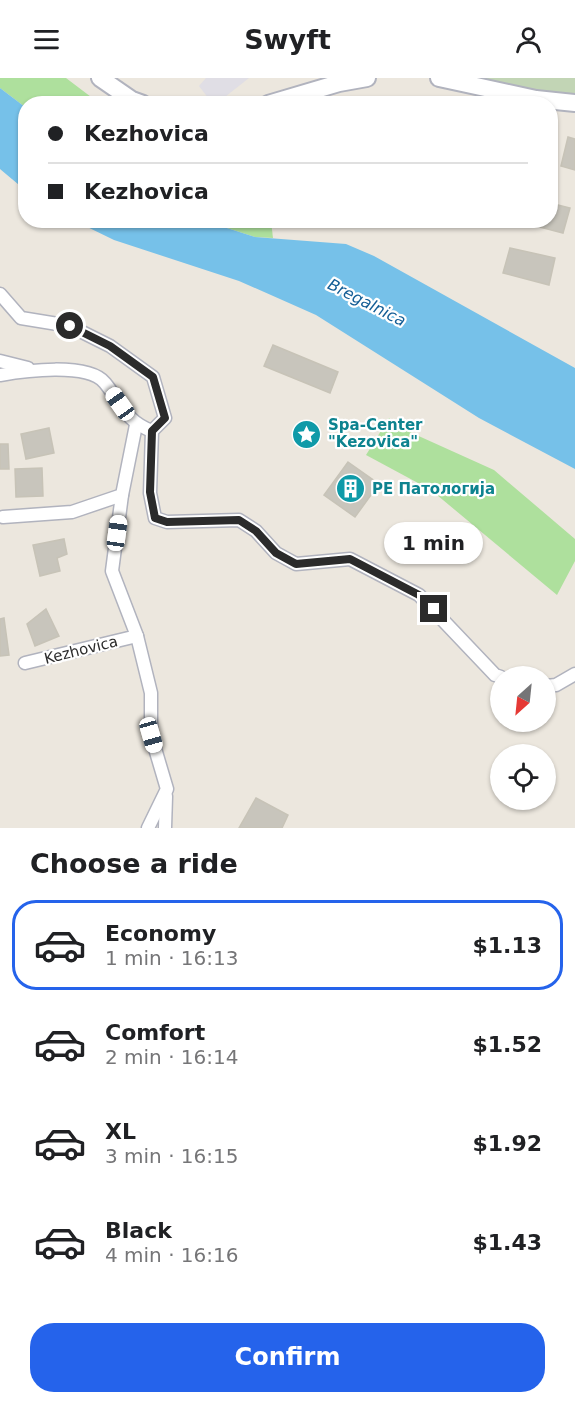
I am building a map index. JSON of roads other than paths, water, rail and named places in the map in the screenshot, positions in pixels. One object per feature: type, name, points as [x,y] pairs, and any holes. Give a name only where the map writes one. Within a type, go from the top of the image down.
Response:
[{"type":"main road","points":[[100,78],[126,96]]},
{"type":"main road","points":[[294,96],[339,82],[367,78]]},
{"type":"main road","points":[[439,78],[483,83],[526,96]]},
{"type":"main road","points":[[558,101],[575,103]]},
{"type":"street","points":[[0,294],[21,318],[70,326],[110,346],[153,377],[165,418],[152,431],[150,492],[155,518],[167,522],[239,520],[256,531],[276,553],[296,564],[350,559],[419,595],[490,670]]},
{"type":"street","points":[[0,361],[36,369],[72,370],[103,380],[136,425],[152,431]]},
{"type":"street","points":[[0,375],[36,369]]},
{"type":"street","name":"Kezhovica","points":[[136,425],[122,495],[112,571],[137,636],[151,693],[151,735],[167,789],[165,828]]},
{"type":"street","points":[[3,517],[72,512],[122,495]]},
{"type":"street","name":"Kezhovica","points":[[25,663],[137,636]]},
{"type":"street","points":[[556,685],[575,674]]},
{"type":"street","points":[[148,828],[167,789]]},
{"type":"water","points":[[0,88],[18,102],[18,184],[0,169]]},
{"type":"water","name":"Bregalnica","points":[[89,228],[227,228],[255,237],[346,244],[374,256],[575,368],[575,469],[479,418],[316,315],[239,281],[114,240]]},
{"type":"place","name":"Spa-Center \"Kezovica\"","points":[[307,434]]},
{"type":"place","name":"РЕ Патологија","points":[[351,489]]}]
